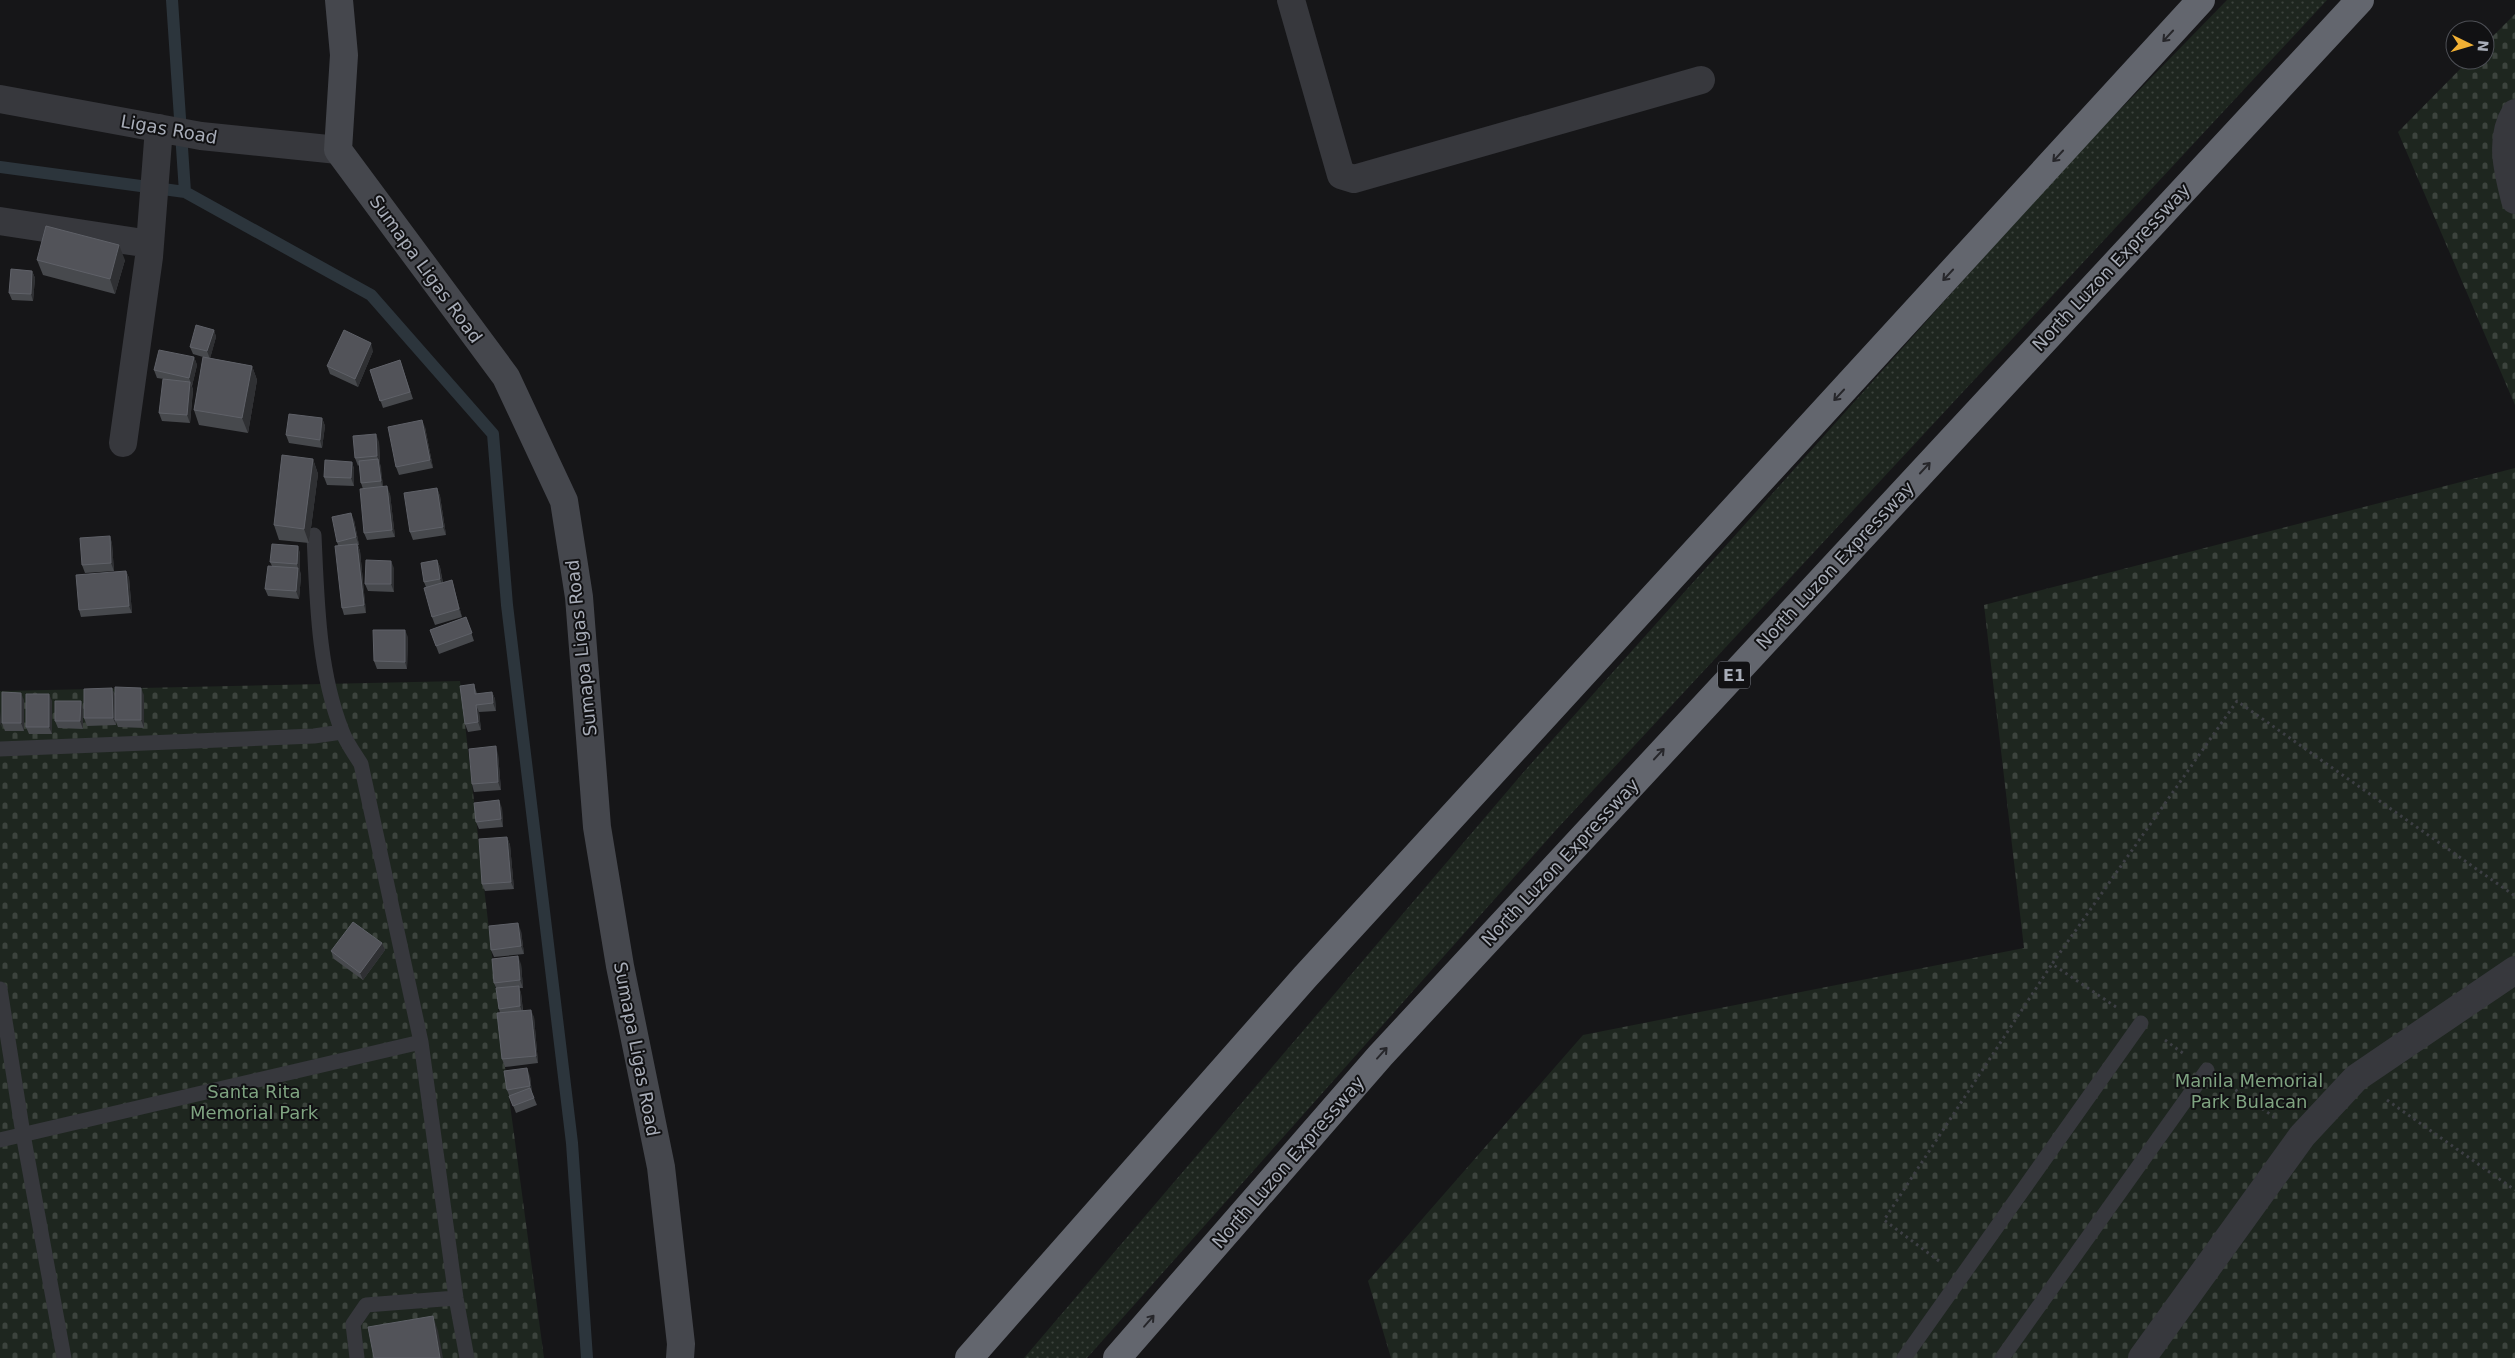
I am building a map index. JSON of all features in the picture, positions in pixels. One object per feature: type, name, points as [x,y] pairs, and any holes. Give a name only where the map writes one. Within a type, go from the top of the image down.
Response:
[{"type":"highway","points":[[969,1358],[1305,977],[2201,0]]},
{"type":"highway","name":"North Luzon Expressway","points":[[1117,1358],[1380,1056],[2360,0]]},
{"type":"main road","points":[[338,150],[344,55],[339,0]]},
{"type":"main road","name":"Sumapa Ligas Road","points":[[338,150],[506,377],[564,501],[579,598],[597,827],[620,966],[661,1167],[682,1344],[680,1358]]},
{"type":"street","points":[[1291,0],[1341,175],[1354,179],[1701,80]]},
{"type":"street","name":"Ligas Road","points":[[0,98],[158,140],[201,136],[338,150]]},
{"type":"street","points":[[2515,113],[2509,122],[2506,163],[2515,200]]},
{"type":"street","points":[[123,443],[150,244],[158,140]]},
{"type":"street","points":[[0,221],[150,244]]},
{"type":"street","points":[[2142,1358],[2302,1136],[2356,1078],[2515,970]]},
{"type":"lane","points":[[314,536],[317,601],[328,684],[342,732],[360,764],[421,1042],[456,1298],[467,1358]]},
{"type":"lane","points":[[0,749],[314,736],[342,732]]},
{"type":"lane","points":[[0,989],[23,1134],[64,1358]]},
{"type":"lane","points":[[1904,1358],[2141,1023]]},
{"type":"lane","points":[[0,1140],[421,1042]]},
{"type":"lane","points":[[2002,1358],[2207,1070]]},
{"type":"lane","points":[[357,1358],[353,1324],[366,1304],[456,1298]]},
{"type":"path","points":[[1962,1278],[1884,1220],[2052,964],[2237,701],[2515,896]]},
{"type":"path","points":[[2052,964],[2141,1023]]},
{"type":"path","points":[[2356,1078],[2515,1190]]},
{"type":"green space","points":[[2227,0],[2327,0],[1556,830],[1087,1358],[1024,1358],[1528,767],[2067,164]]},
{"type":"green space","points":[[2515,14],[2515,405],[2398,132],[2459,70],[2495,70],[2495,34]]},
{"type":"green space","name":"Manila Memorial Park Bulacan","points":[[2515,468],[2515,1358],[1391,1358],[1368,1281],[1583,1035],[2024,948],[1984,605]]},
{"type":"green space","name":"Santa Rita Memorial Park","points":[[460,681],[505,1067],[544,1358],[0,1358],[0,691]]},
{"type":"building","points":[[46,226],[119,245],[110,279],[37,260]]},
{"type":"building","points":[[11,269],[32,271],[31,294],[9,293]]},
{"type":"building","points":[[196,325],[214,330],[207,351],[190,347]]},
{"type":"building","points":[[344,330],[371,343],[355,379],[327,366]]},
{"type":"building","points":[[159,350],[194,357],[189,378],[154,370]]},
{"type":"building","points":[[203,357],[252,366],[242,418],[194,410]]},
{"type":"building","points":[[400,360],[410,392],[380,401],[370,370]]},
{"type":"building","points":[[163,379],[190,382],[187,415],[159,413]]},
{"type":"building","points":[[289,414],[322,418],[320,440],[286,435]]},
{"type":"building","points":[[422,420],[430,460],[396,467],[388,427]]},
{"type":"building","points":[[376,434],[377,456],[355,458],[353,436]]},
{"type":"building","points":[[282,455],[313,459],[304,529],[274,525]]},
{"type":"building","points":[[378,459],[381,481],[361,483],[359,461]]},
{"type":"building","points":[[325,460],[352,462],[351,478],[324,477]]},
{"type":"building","points":[[387,486],[392,530],[364,533],[360,489]]},
{"type":"building","points":[[437,488],[443,527],[410,532],[404,493]]},
{"type":"building","points":[[351,513],[356,537],[337,542],[332,517]]},
{"type":"building","points":[[110,536],[111,563],[82,565],[80,538]]},
{"type":"building","points":[[272,544],[298,546],[297,564],[270,562]]},
{"type":"building","points":[[357,544],[364,605],[342,608],[335,546]]},
{"type":"building","points":[[366,560],[391,561],[391,584],[365,584]]},
{"type":"building","points":[[437,560],[440,579],[424,582],[421,563]]},
{"type":"building","points":[[268,566],[298,568],[296,591],[265,589]]},
{"type":"building","points":[[126,571],[129,606],[79,610],[76,575]]},
{"type":"building","points":[[452,580],[459,609],[432,617],[424,588]]},
{"type":"building","points":[[466,617],[472,633],[436,646],[430,630]]},
{"type":"building","points":[[373,630],[405,630],[405,662],[374,661]]},
{"type":"building","points":[[474,684],[475,694],[492,692],[493,703],[476,705],[478,722],[465,724],[460,686]]},
{"type":"building","points":[[115,687],[141,688],[141,720],[115,720]]},
{"type":"building","points":[[112,688],[113,718],[84,718],[84,689]]},
{"type":"building","points":[[2,692],[21,693],[21,723],[2,723]]},
{"type":"building","points":[[26,694],[49,694],[49,727],[26,727]]},
{"type":"building","points":[[55,701],[81,701],[80,721],[55,721]]},
{"type":"building","points":[[496,746],[498,782],[472,784],[469,749]]},
{"type":"building","points":[[499,800],[501,819],[476,822],[474,803]]},
{"type":"building","points":[[507,837],[511,882],[482,884],[479,839]]},
{"type":"building","points":[[353,922],[382,943],[360,973],[331,951]]},
{"type":"building","points":[[518,923],[521,946],[491,950],[489,926]]},
{"type":"building","points":[[518,956],[520,980],[494,983],[492,959]]},
{"type":"building","points":[[519,986],[520,1006],[499,1009],[496,988]]},
{"type":"building","points":[[531,1010],[536,1056],[502,1059],[497,1013]]},
{"type":"building","points":[[527,1068],[530,1086],[507,1090],[504,1071]]},
{"type":"building","points":[[530,1088],[534,1098],[513,1106],[509,1096]]},
{"type":"building","points":[[433,1316],[440,1358],[374,1358],[368,1327]]},
{"type":"waterway","points":[[172,0],[185,192]]},
{"type":"waterway","points":[[0,167],[185,192],[371,295],[493,434],[507,605],[572,1143],[587,1358]]}]
